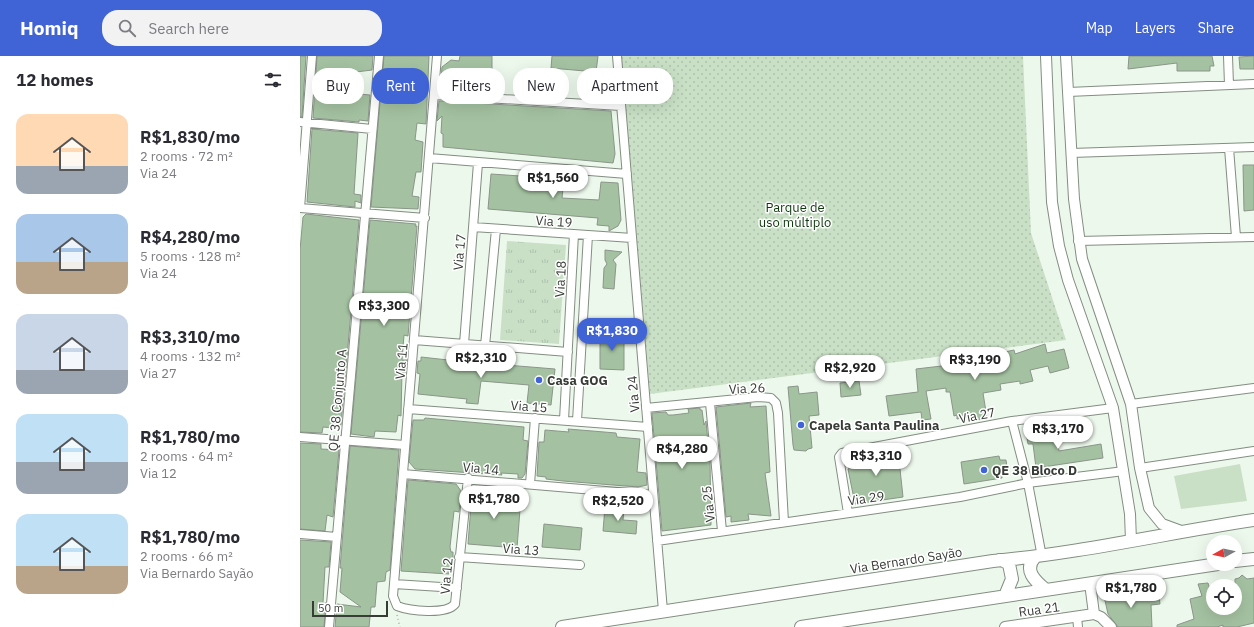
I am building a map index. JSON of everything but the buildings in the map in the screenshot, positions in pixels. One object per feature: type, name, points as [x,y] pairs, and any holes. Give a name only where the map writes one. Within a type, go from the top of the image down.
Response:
[{"type":"main road","name":"Via Bernardo Sayão","points":[[562,627],[993,561],[1039,557],[1181,531],[1254,520]]},
{"type":"main road","points":[[1039,557],[1030,566],[1030,573],[1033,579],[1046,590]]},
{"type":"main road","points":[[1242,560],[1254,559]]},
{"type":"main road","points":[[993,561],[1002,560],[1010,567],[1012,579],[1005,596]]},
{"type":"main road","points":[[801,627],[1206,566]]},
{"type":"street","points":[[312,56],[304,123],[300,208],[425,218]]},
{"type":"street","name":"QE 38 Conjunto A","points":[[329,627],[379,56]]},
{"type":"street","name":"Via 11","points":[[397,606],[393,596],[437,56]]},
{"type":"street","name":"Via 24","points":[[617,56],[663,611]]},
{"type":"street","points":[[1046,56],[1052,202],[1059,246],[1068,280],[1113,408],[1130,514],[1131,541]]},
{"type":"street","points":[[1066,56],[1071,153],[1078,241],[1099,313],[1106,329],[1130,404],[1140,468],[1149,508],[1162,524],[1181,531]]},
{"type":"street","points":[[1228,56],[1229,85]]},
{"type":"street","points":[[1068,92],[1254,84]]},
{"type":"street","points":[[435,95],[621,106]]},
{"type":"street","points":[[304,123],[372,129]]},
{"type":"street","points":[[1071,153],[1254,146]]},
{"type":"street","points":[[1229,148],[1236,237]]},
{"type":"street","points":[[429,158],[627,174]]},
{"type":"street","name":"Via 17","points":[[464,344],[478,163]]},
{"type":"street","name":"Via 19","points":[[473,227],[632,238]]},
{"type":"street","points":[[484,346],[496,229]]},
{"type":"street","name":"Via 18","points":[[564,420],[574,234]]},
{"type":"street","name":"Via 18","points":[[577,421],[588,235]]},
{"type":"street","points":[[1078,241],[1254,237]]},
{"type":"street","points":[[1082,321],[1092,319],[1099,313]]},
{"type":"street","points":[[1088,336],[1106,329]]},
{"type":"street","points":[[414,340],[568,352]]},
{"type":"street","points":[[1130,404],[1254,388]]},
{"type":"street","name":"Via 26","points":[[646,408],[767,397],[771,398],[776,403],[778,414],[784,522]]},
{"type":"street","name":"Via 25","points":[[710,403],[722,531]]},
{"type":"street","name":"Via 27","points":[[848,513],[839,457],[842,453],[1012,421],[1113,408]]},
{"type":"street","name":"Via 15","points":[[408,409],[648,427]]},
{"type":"street","points":[[530,484],[535,418]]},
{"type":"street","name":"Via 27","points":[[1012,421],[1028,483]]},
{"type":"street","points":[[300,437],[405,445]]},
{"type":"street","points":[[1140,468],[1254,452]]},
{"type":"street","points":[[1039,557],[1028,483],[1124,471]]},
{"type":"street","name":"Via 14","points":[[403,474],[468,478],[653,495]]},
{"type":"street","name":"Via 12","points":[[397,606],[403,608],[437,611],[448,610],[455,604],[468,478]]},
{"type":"street","name":"Via 29","points":[[657,541],[960,497],[1028,483]]},
{"type":"street","points":[[300,534],[337,538]]},
{"type":"street","name":"Via 13","points":[[459,557],[580,565]]},
{"type":"street","points":[[1090,583],[1094,614],[1101,617],[1111,627]]},
{"type":"street","points":[[394,584],[457,588]]},
{"type":"street","name":"Rua 21","points":[[1005,627],[1077,622],[1094,614]]},
{"type":"path","points":[[397,606],[398,624],[400,627]]},
{"type":"green space","name":"Parque de uso múltiplo","points":[[621,56],[1023,56],[1031,233],[1066,340],[650,394],[625,104],[673,104],[673,68],[622,68]]},
{"type":"green space","points":[[507,241],[566,245],[559,344],[500,340]]},
{"type":"green space","points":[[1240,464],[1247,501],[1181,509],[1174,476]]},
{"type":"place","name":"Casa GOG","points":[[539,380]]},
{"type":"place","name":"Capela Santa Paulina","points":[[801,425]]},
{"type":"place","name":"QE 38 Bloco D","points":[[984,470]]}]
